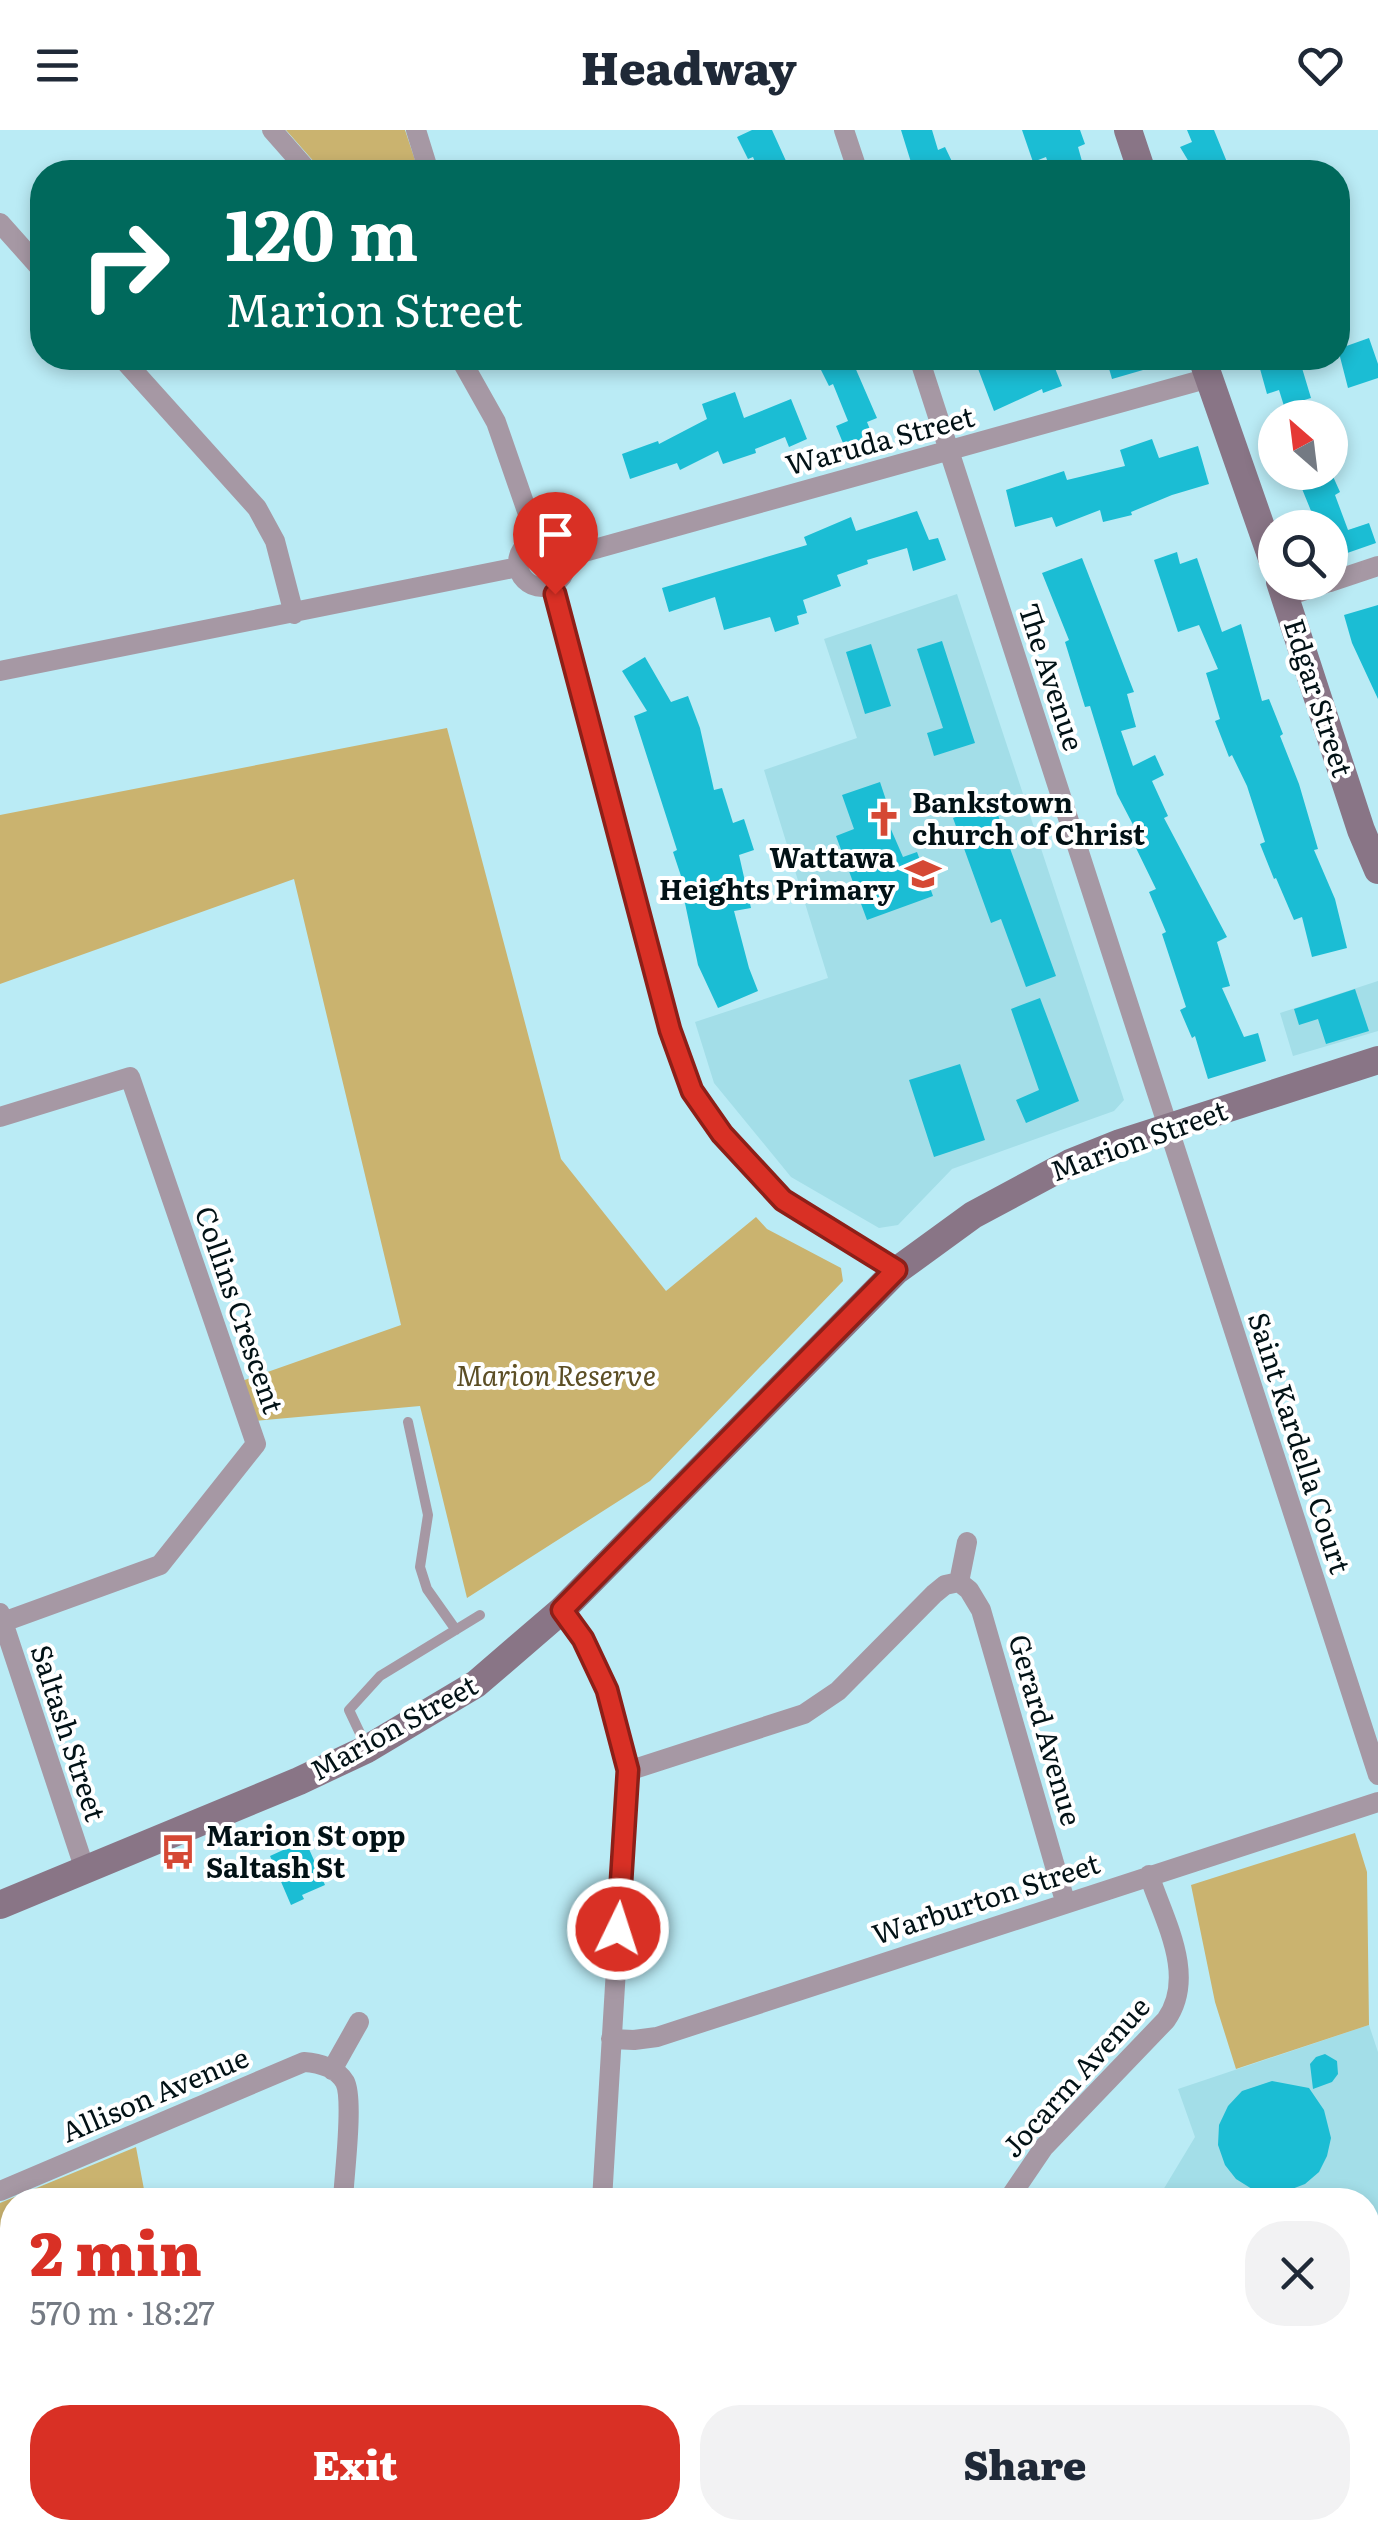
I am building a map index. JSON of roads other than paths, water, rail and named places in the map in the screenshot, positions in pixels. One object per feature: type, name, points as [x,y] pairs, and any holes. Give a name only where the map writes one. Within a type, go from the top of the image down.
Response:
[{"type":"main road","points":[[1128,130],[1138,160]]},
{"type":"main road","points":[[1207,370],[1258,518]]},
{"type":"main road","name":"Edgar Street","points":[[1286,600],[1361,830],[1378,870]]},
{"type":"main road","name":"Marion Street","points":[[0,1905],[367,1749],[476,1684],[562,1610],[896,1270],[972,1214],[1120,1143],[1378,1060]]},
{"type":"street","points":[[272,130],[299,160]]},
{"type":"street","points":[[416,130],[425,160]]},
{"type":"street","points":[[844,130],[854,160]]},
{"type":"street","points":[[0,223],[30,257]]},
{"type":"street","points":[[133,370],[257,508],[276,541],[294,614]]},
{"type":"street","points":[[468,370],[484,395],[504,441],[537,540]]},
{"type":"street","name":"The Avenue","points":[[922,370],[1169,1127]]},
{"type":"street","name":"Waruda Street","points":[[566,557],[949,451],[1200,370]]},
{"type":"street","points":[[537,540],[558,544],[566,557],[562,576],[553,584],[531,584],[518,567],[520,553],[537,540]]},
{"type":"street","points":[[1348,576],[1378,566]]},
{"type":"street","points":[[0,670],[518,567]]},
{"type":"street","points":[[553,584],[670,1030],[692,1091],[722,1134],[783,1200],[896,1270]]},
{"type":"street","name":"Collins Crescent","points":[[0,1117],[130,1076],[256,1444],[160,1564],[1,1617]]},
{"type":"street","name":"Saint Kardella Court","points":[[1169,1127],[1378,1776]]},
{"type":"street","points":[[628,1770],[804,1714],[838,1691],[934,1594],[945,1585],[959,1582],[967,1542]]},
{"type":"street","name":"Gerard Avenue","points":[[959,1582],[982,1610],[1065,1901]]},
{"type":"street","points":[[562,1610],[583,1639],[607,1690],[628,1770],[603,2188]]},
{"type":"street","name":"Saltash Street","points":[[1,1617],[85,1870]]},
{"type":"street","name":"Warburton Street","points":[[611,2039],[657,2036],[1378,1802]]},
{"type":"street","name":"Jocarm Avenue","points":[[1016,2188],[1044,2147],[1166,2020],[1178,2000],[1178,1964],[1149,1874]]},
{"type":"street","points":[[343,2188],[348,2099],[344,2082],[332,2070],[359,2022]]},
{"type":"street","name":"Allison Avenue","points":[[9,2188],[304,2062],[332,2070]]},
{"type":"lane","points":[[408,1422],[428,1515],[420,1567],[434,1601],[456,1630]]},
{"type":"lane","points":[[367,1749],[348,1710],[380,1676],[480,1616]]},
{"type":"place","name":"Bankstown church of Christ","points":[[884,819]]},
{"type":"place","name":"Wattawa Heights Primary","points":[[923,874]]},
{"type":"place","name":"Marion St opp Saltash St","points":[[178,1852]]},
{"type":"park label","name":"Marion Reserve","points":[[556,1376]]}]
